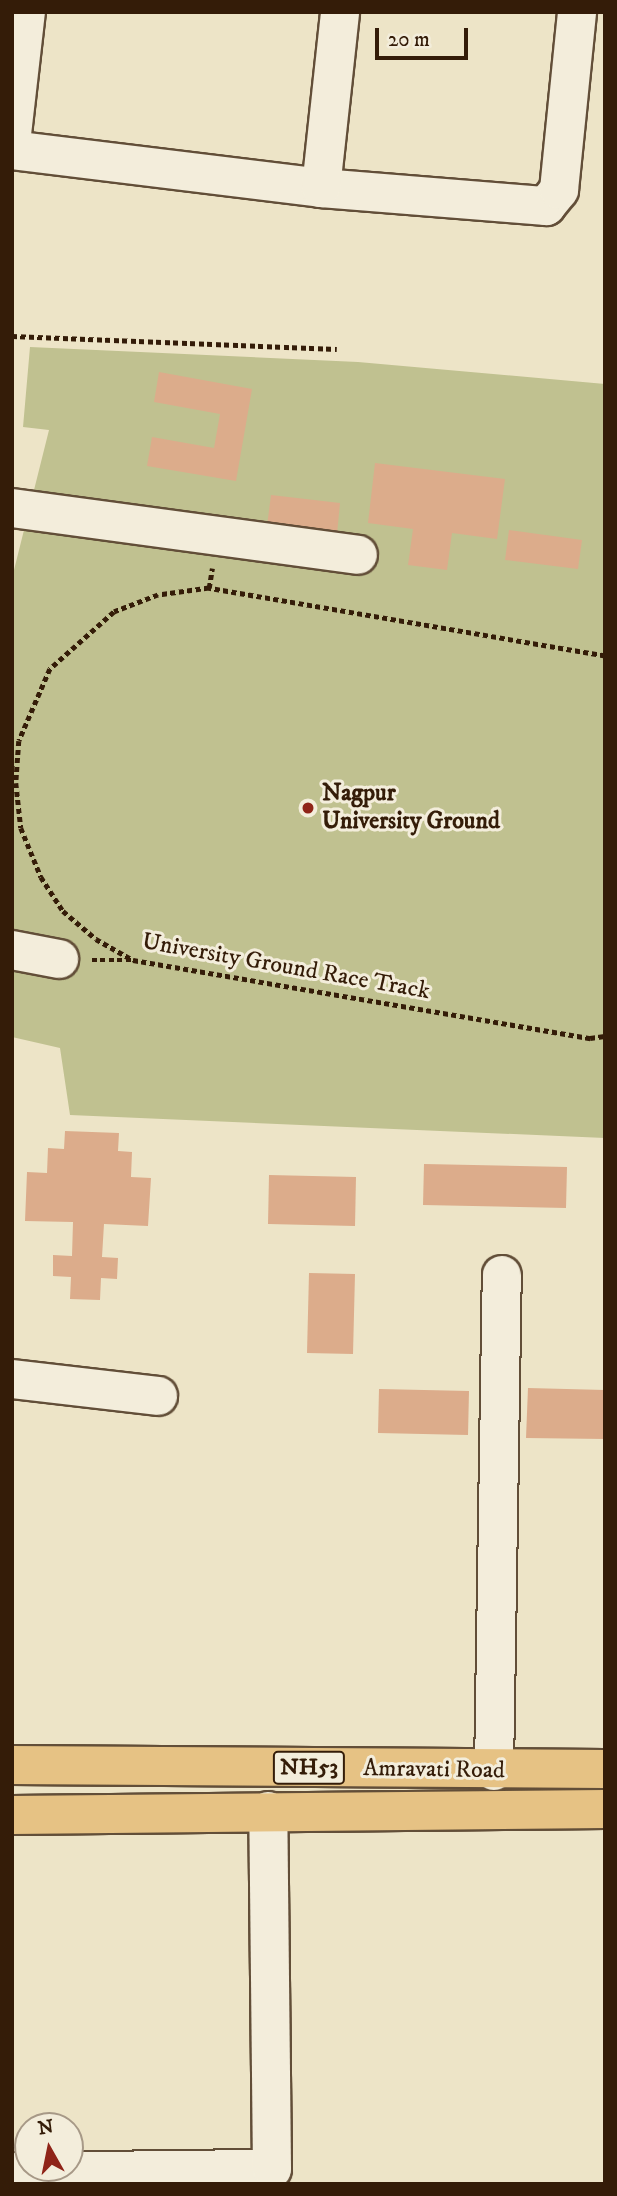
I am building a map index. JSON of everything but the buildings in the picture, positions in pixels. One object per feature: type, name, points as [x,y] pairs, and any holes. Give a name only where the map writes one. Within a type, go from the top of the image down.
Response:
[{"type":"highway","name":"Amravati Road","points":[[12,1765],[494,1771],[605,1769]]},
{"type":"highway","points":[[12,1791],[605,1786]]},
{"type":"highway","points":[[12,1803],[605,1799]]},
{"type":"highway","name":"Amravati Road","points":[[12,1815],[605,1808]]},
{"type":"street","points":[[12,134],[26,12]]},
{"type":"street","points":[[321,188],[340,12]]},
{"type":"street","points":[[12,150],[321,188],[545,206],[559,190],[577,12]]},
{"type":"street","points":[[12,508],[358,555]]},
{"type":"street","points":[[12,950],[59,960]]},
{"type":"street","points":[[494,1771],[502,1276]]},
{"type":"street","points":[[12,1379],[158,1396]]},
{"type":"street","points":[[12,2172],[272,2169],[268,1811]]},
{"type":"path","points":[[12,336],[337,349]]},
{"type":"path","name":"University Ground Race Track","points":[[605,656],[209,588],[158,595],[114,611],[50,669],[19,741],[16,783],[21,828],[48,888],[63,911],[96,939],[133,960],[590,1038],[605,1036]]},
{"type":"green space","name":"Nagpur University Ground","points":[[30,347],[358,362],[605,384],[605,1138],[70,1115],[60,1048],[12,1037],[12,578],[49,430],[23,427]]},
{"type":"place","name":"Nagpur University Ground","points":[[308,808]]}]
